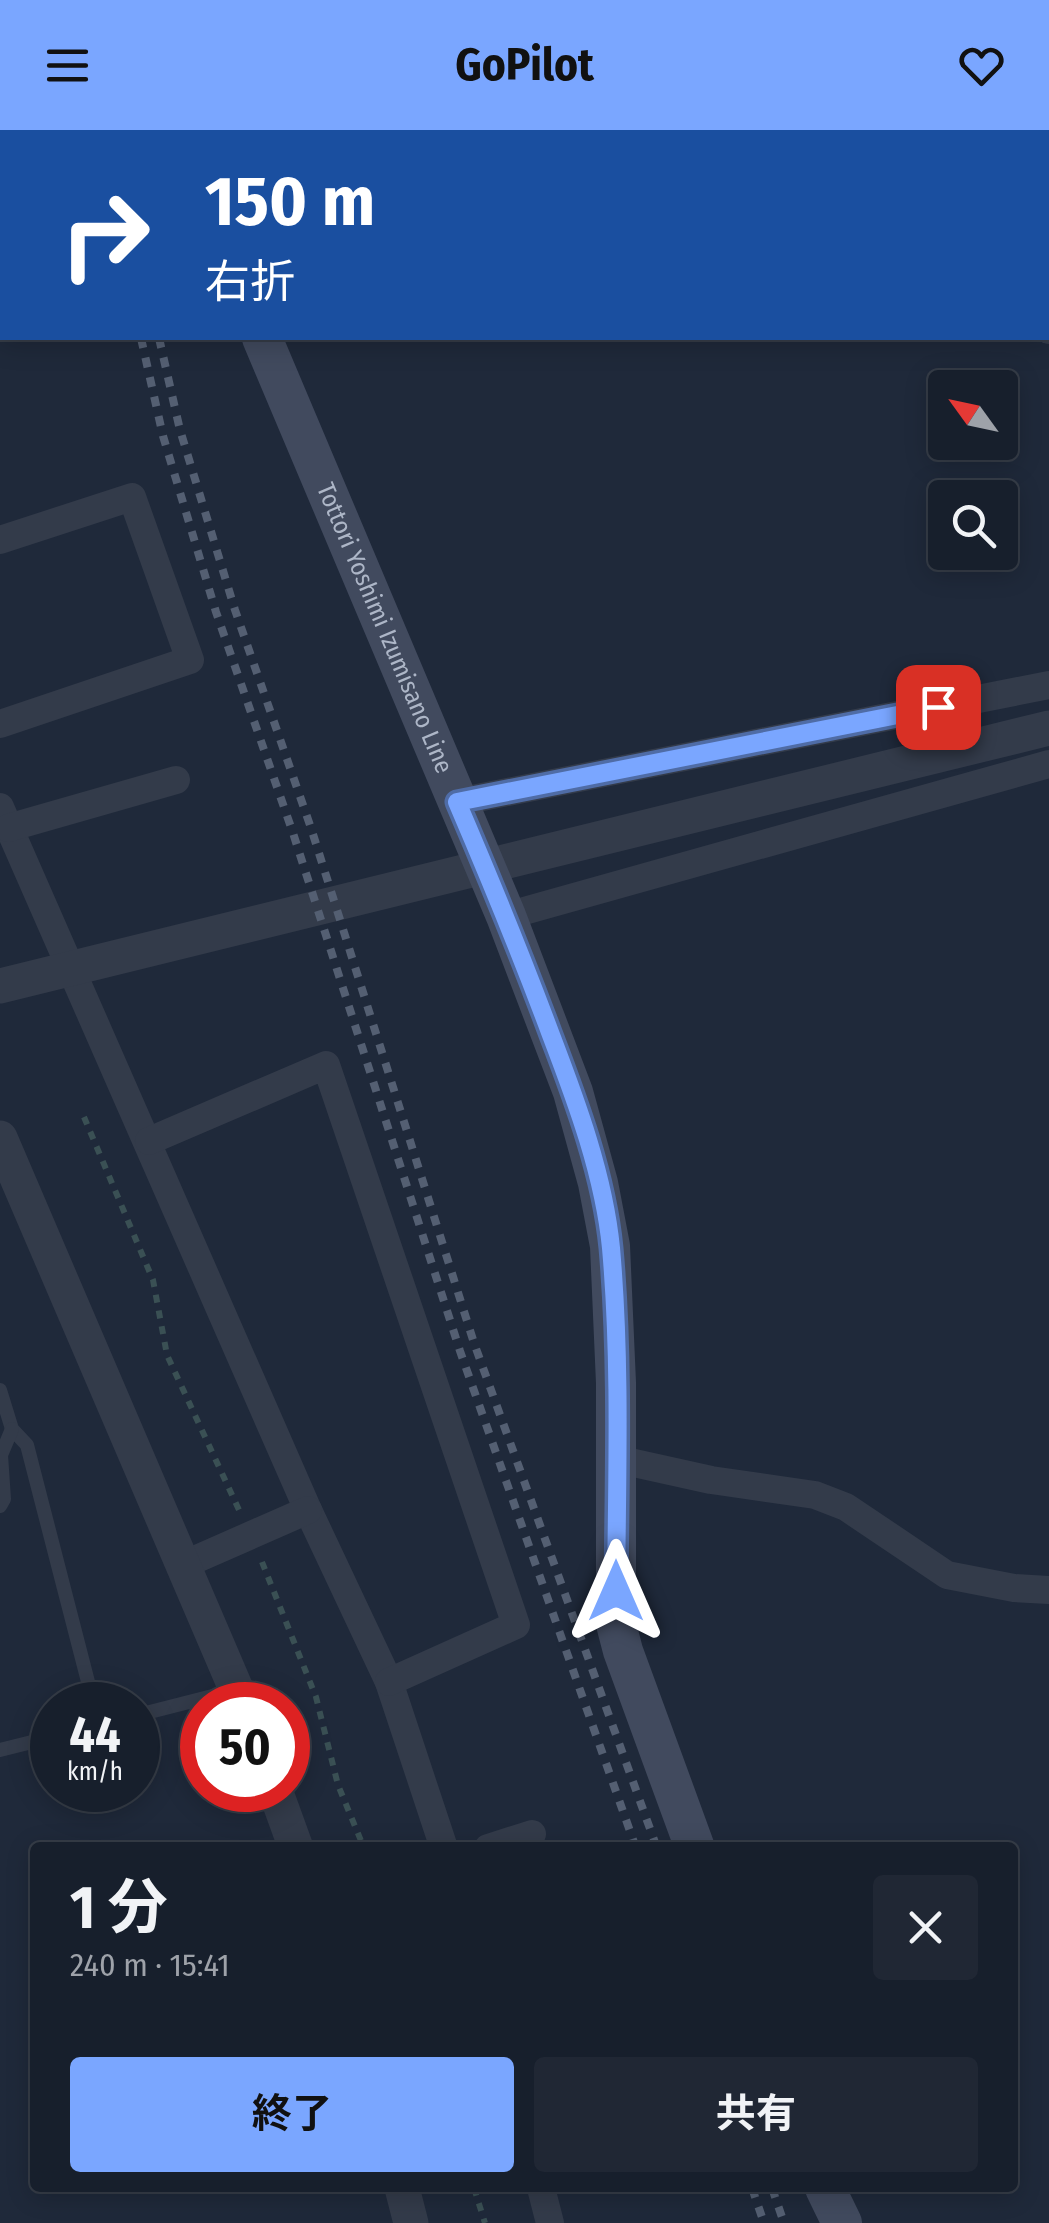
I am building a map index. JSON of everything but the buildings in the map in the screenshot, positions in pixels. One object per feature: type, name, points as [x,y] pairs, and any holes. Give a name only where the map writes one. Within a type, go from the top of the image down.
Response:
[{"type":"main road","name":"Tottori Yoshimi Izumisano Line","points":[[263,340],[506,916],[573,1092],[610,1246],[616,1624],[693,1842]]},
{"type":"main road","points":[[827,2192],[842,2223]]},
{"type":"street","points":[[0,540],[132,497],[190,660],[0,724]]},
{"type":"street","points":[[457,802],[1049,685]]},
{"type":"street","points":[[0,986],[1049,728]]},
{"type":"street","points":[[506,916],[1049,764]]},
{"type":"street","points":[[176,780],[4,818],[308,1510],[388,1682],[442,1842]]},
{"type":"street","points":[[148,1141],[326,1065],[516,1625],[388,1682]]},
{"type":"street","points":[[0,1138],[17,1193],[233,1682]]},
{"type":"street","points":[[616,1459],[711,1480],[815,1495],[846,1507],[946,1574],[1014,1588],[1049,1590]]},
{"type":"street","points":[[183,1565],[308,1510]]},
{"type":"street","points":[[283,1812],[294,1842]]},
{"type":"street","points":[[507,1842],[532,1834]]},
{"type":"street","points":[[403,2192],[411,2223]]},
{"type":"street","points":[[542,2192],[550,2223]]},
{"type":"lane","points":[[0,1390],[12,1429],[27,1445],[88,1682]]},
{"type":"lane","points":[[0,1506],[4,1499],[1,1455],[12,1429]]},
{"type":"lane","points":[[0,1750],[30,1742]]},
{"type":"path","points":[[84,1117],[153,1280],[167,1355],[218,1471],[252,1535],[316,1697],[338,1786],[361,1842]]},
{"type":"path","points":[[475,2192],[485,2223]]},
{"type":"railway","points":[[141,340],[163,436],[216,612],[293,833],[460,1351],[634,1842]]},
{"type":"railway","points":[[159,340],[180,430],[235,610],[311,828],[474,1343],[655,1842]]},
{"type":"railway","points":[[753,2192],[764,2223]]},
{"type":"railway","points":[[773,2192],[784,2223]]},
{"type":"route","points":[[616,1591],[616,1383],[610,1246],[598,1183],[573,1092],[506,916],[457,802],[938,707]]}]
